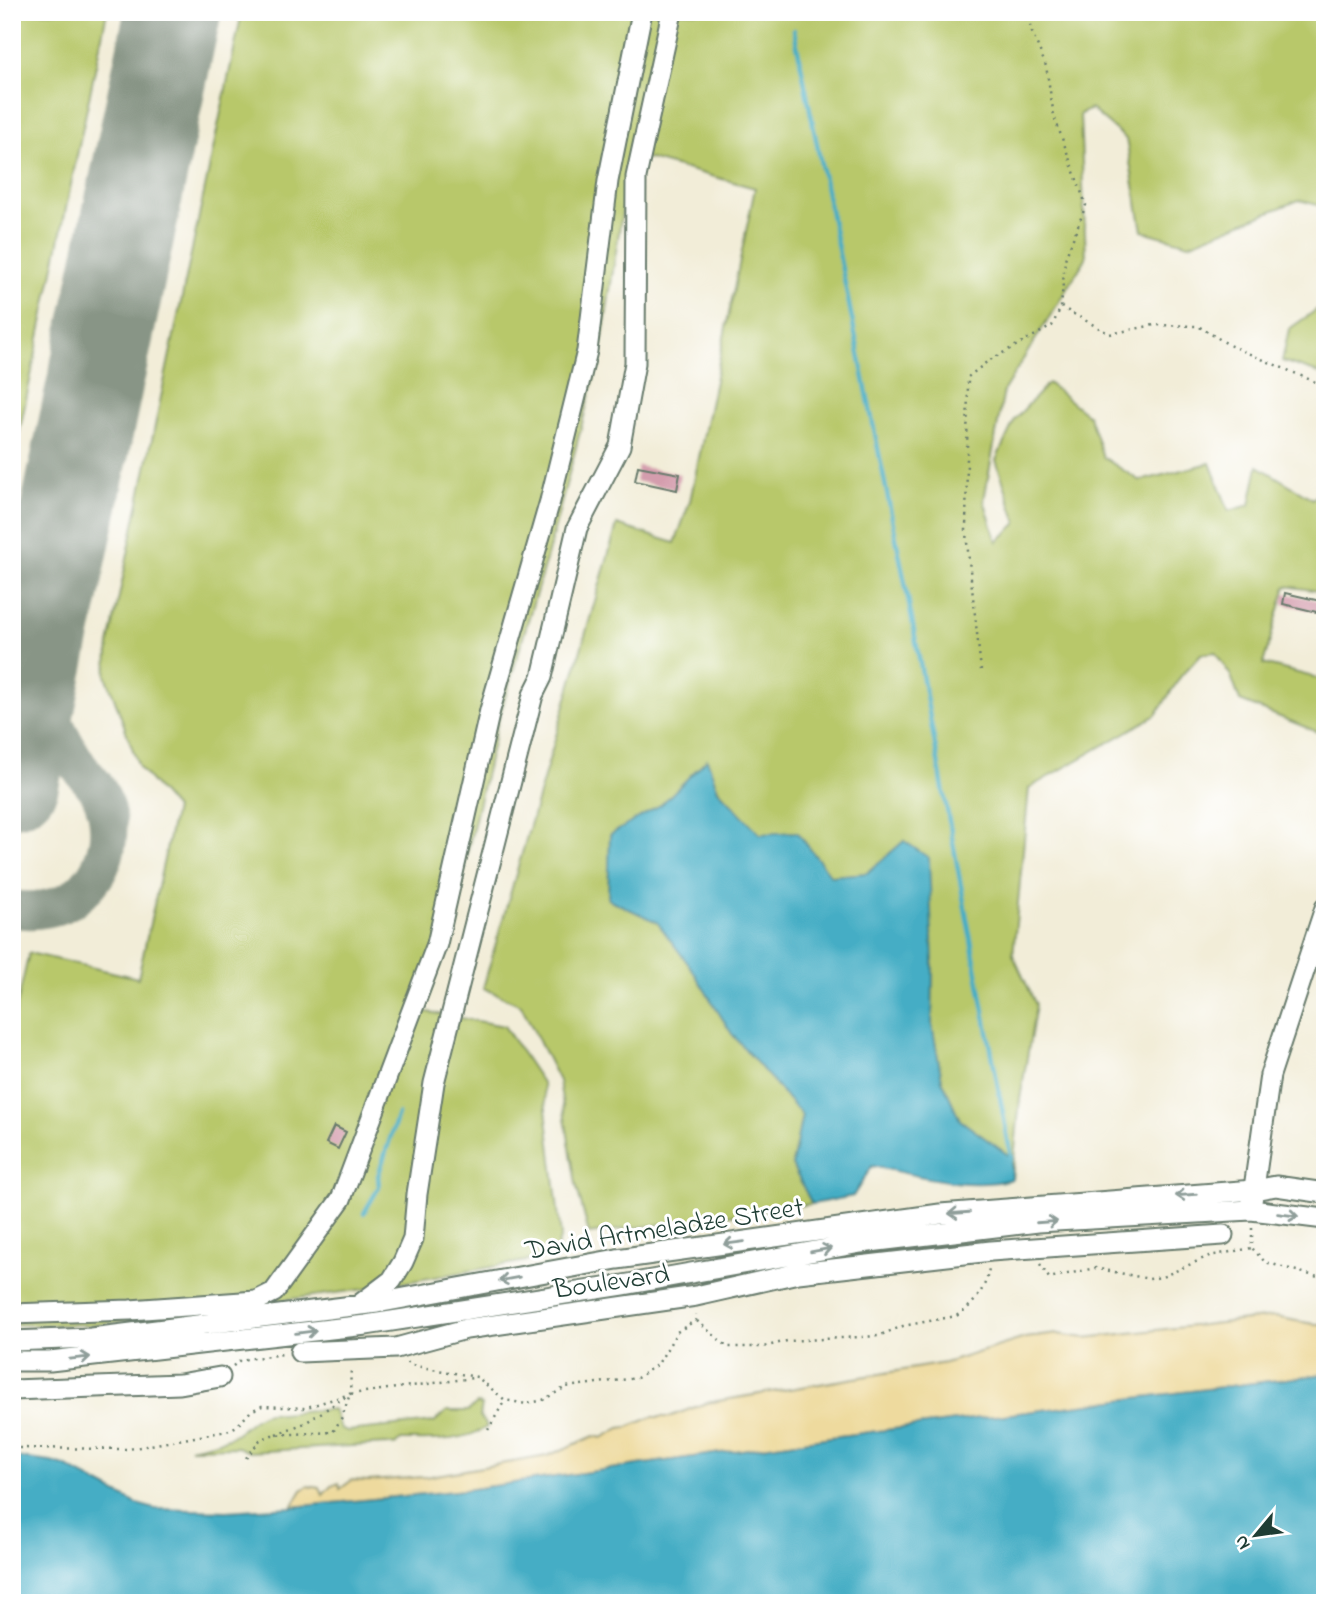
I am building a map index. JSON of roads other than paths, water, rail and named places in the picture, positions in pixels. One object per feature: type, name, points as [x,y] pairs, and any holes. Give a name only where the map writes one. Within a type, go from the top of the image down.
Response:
[{"type":"street","points":[[12,1314],[130,1310],[256,1301],[274,1292],[341,1199],[437,944],[490,710],[550,501],[587,351],[608,181],[642,12]]},
{"type":"street","points":[[359,1305],[392,1280],[413,1239],[434,1083],[533,695],[542,677],[577,528],[620,446],[635,363],[636,177],[672,12]]},
{"type":"street","points":[[1251,1210],[1270,1075],[1325,908]]},
{"type":"street","name":"David Artmeladze Street","points":[[12,1341],[91,1338],[359,1305],[617,1259],[940,1214],[1254,1190],[1276,1186],[1325,1193]]},
{"type":"street","name":"David Artmeladze Street","points":[[12,1361],[50,1361],[366,1325],[861,1243],[1038,1222],[1251,1210],[1325,1219]]},
{"type":"street","name":"Boulevard","points":[[300,1352],[396,1348],[466,1329],[696,1296],[798,1273],[991,1251],[1223,1235]]},
{"type":"street","points":[[12,1390],[180,1384],[220,1377]]},
{"type":"water","points":[[707,759],[718,790],[760,834],[797,832],[831,876],[867,873],[904,841],[929,858],[933,962],[932,1025],[942,1080],[960,1120],[1011,1157],[1012,1179],[960,1183],[872,1166],[853,1196],[812,1204],[792,1165],[802,1115],[732,1034],[690,966],[657,922],[608,899],[610,835],[662,804]]},
{"type":"water","points":[[1325,1374],[1325,1603],[12,1603],[12,1457],[65,1466],[137,1504],[155,1509],[227,1511],[292,1507],[465,1490],[831,1437]]},
{"type":"waterway","points":[[794,30],[907,593],[1010,1160]]},
{"type":"waterway","points":[[364,1213],[379,1187],[378,1176],[398,1114]]}]
